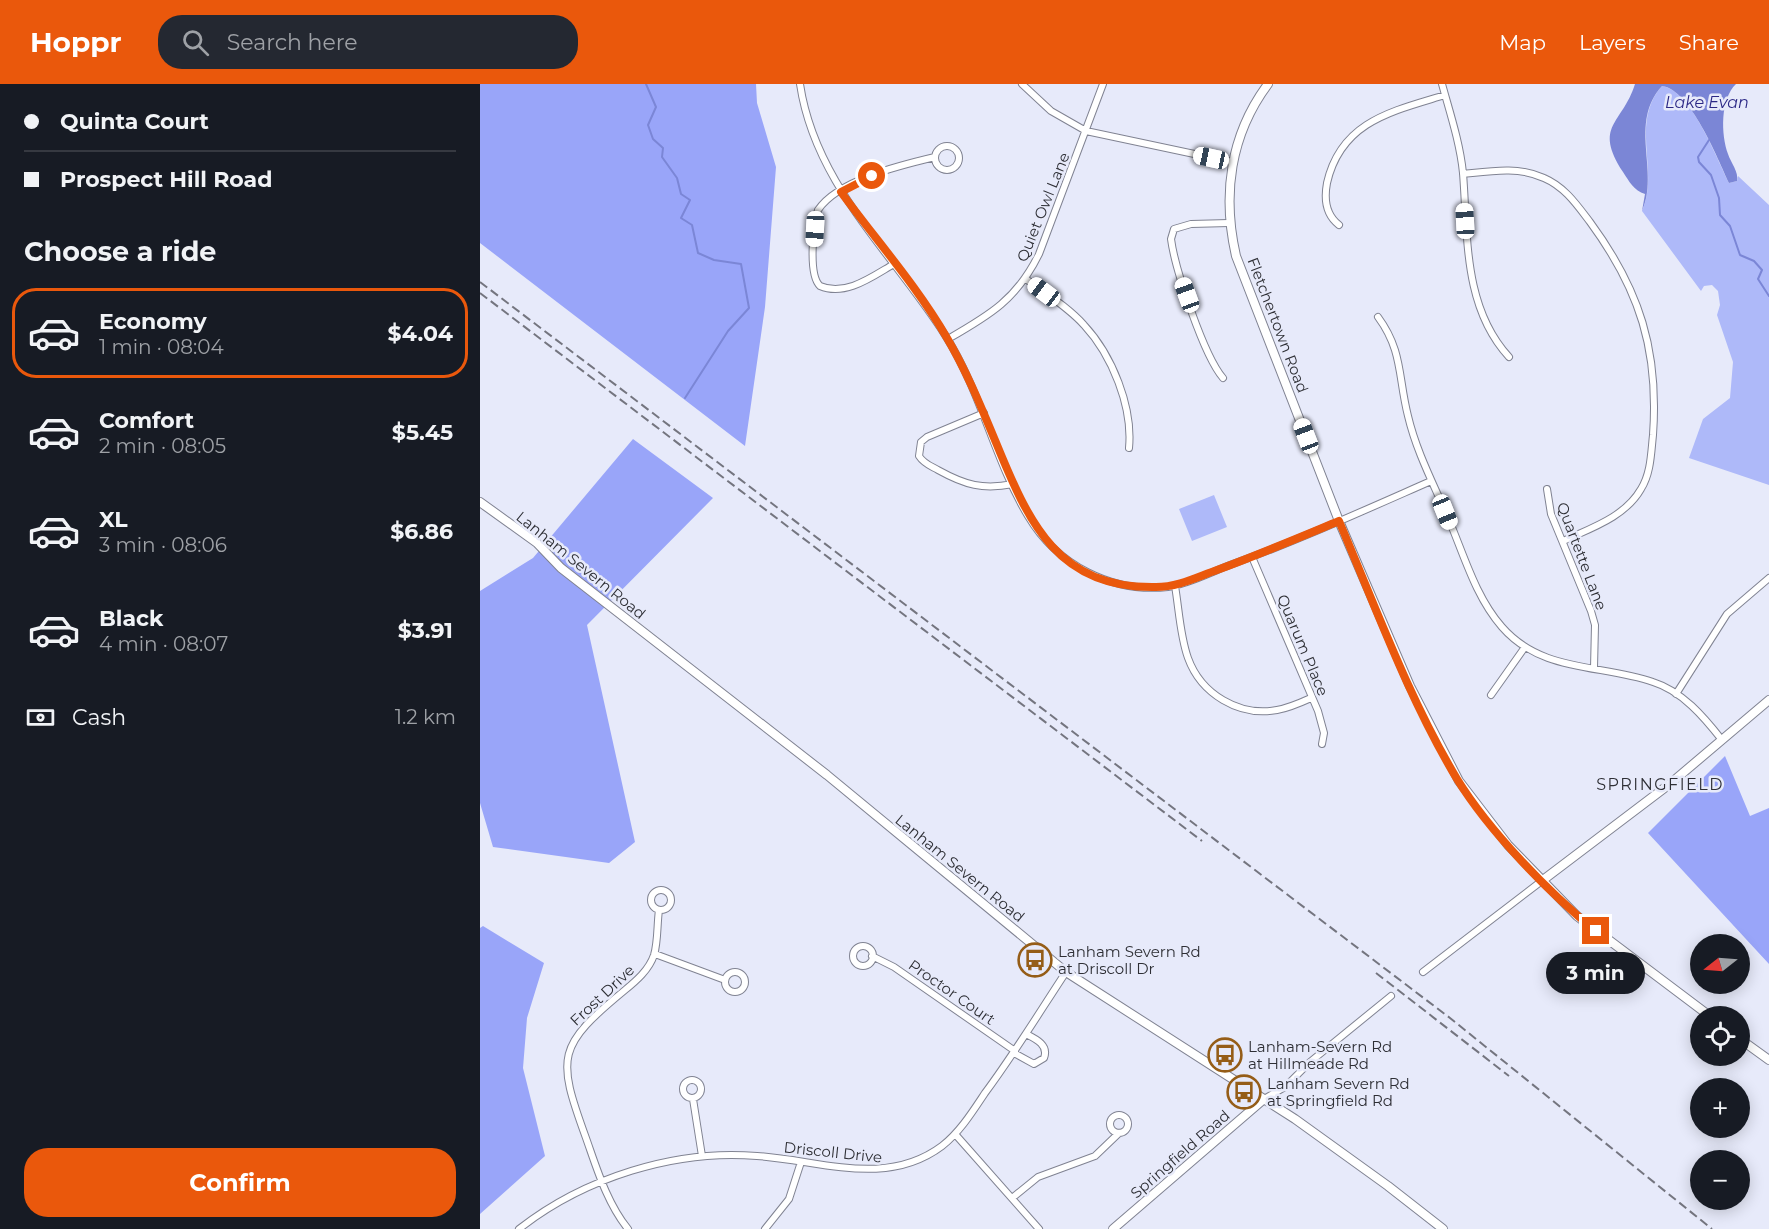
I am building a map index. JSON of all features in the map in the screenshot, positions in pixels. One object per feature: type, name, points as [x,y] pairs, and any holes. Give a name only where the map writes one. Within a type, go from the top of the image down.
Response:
[{"type":"street","points":[[800,84],[815,141],[841,192],[915,289],[948,339],[1034,526],[1073,565],[1091,575],[1127,585],[1154,588],[1176,586],[1252,557],[1431,481]]},
{"type":"street","points":[[1022,84],[1051,111],[1086,130],[1232,162]]},
{"type":"street","name":"Quiet Owl Lane","points":[[948,339],[987,316],[1026,279],[1039,254],[1103,84]]},
{"type":"street","name":"Fletchertown Road","points":[[1268,84],[1249,115],[1232,162],[1229,223],[1244,277],[1339,521],[1440,748],[1489,823],[1577,916],[1696,1006]]},
{"type":"street","points":[[1442,84],[1457,138],[1463,174],[1467,248],[1472,281],[1492,334],[1509,357]]},
{"type":"street","points":[[1339,225],[1329,213],[1326,196],[1332,165],[1343,147],[1361,128],[1377,117],[1445,95]]},
{"type":"street","points":[[894,264],[849,288],[826,289],[817,283],[813,267],[816,218],[822,205],[841,192],[883,171],[935,157],[941,147],[948,146],[958,152],[960,159],[957,166],[946,171],[937,165],[935,157]]},
{"type":"street","points":[[1463,174],[1511,170],[1544,178],[1560,188],[1578,206],[1610,251],[1644,322],[1655,386],[1652,446],[1646,480],[1636,496],[1616,515],[1563,541]]},
{"type":"street","points":[[1223,378],[1215,367],[1192,310],[1171,239],[1174,230],[1186,225],[1229,223]]},
{"type":"street","points":[[1026,279],[1079,319],[1096,340],[1120,389],[1130,429],[1129,448]]},
{"type":"street","points":[[1378,317],[1389,332],[1397,349],[1408,416],[1431,481],[1485,602],[1504,630],[1525,647],[1566,665],[1594,668],[1654,682],[1676,694],[1699,712],[1722,740]]},
{"type":"street","points":[[984,413],[927,437],[919,446],[919,456],[925,463],[967,485],[986,488],[1013,484]]},
{"type":"street","name":"Quartette Lane","points":[[1547,489],[1551,514],[1584,591],[1595,625],[1594,668]]},
{"type":"street","name":"Lanham Severn Road","points":[[480,502],[537,543],[570,574],[827,775],[1066,972],[1264,1099],[1357,1163],[1443,1229]]},
{"type":"street","name":"Quarum Place","points":[[1252,557],[1323,725],[1322,744]]},
{"type":"street","points":[[1676,694],[1727,614],[1769,578]]},
{"type":"street","points":[[1176,586],[1186,653],[1194,670],[1208,690],[1237,707],[1254,711],[1275,711],[1311,698]]},
{"type":"street","points":[[1491,695],[1525,647]]},
{"type":"street","points":[[1423,972],[1656,795],[1769,700]]},
{"type":"street","points":[[658,910],[655,954],[725,980]]},
{"type":"street","name":"Frost Drive","points":[[628,1229],[602,1182],[568,1089],[566,1073],[569,1051],[585,1024],[637,980],[655,954]]},
{"type":"street","name":"Proctor Court","points":[[872,956],[894,967],[1034,1064],[1044,1058],[1046,1050],[1026,1034]]},
{"type":"street","name":"Driscoll Drive","points":[[519,1229],[559,1202],[602,1182],[672,1161],[702,1156],[758,1156],[858,1169],[888,1169],[925,1156],[955,1134],[1015,1052],[1066,972]]},
{"type":"street","points":[[1264,1099],[1285,1087],[1310,1062],[1391,996]]},
{"type":"street","points":[[1750,1046],[1769,1060]]},
{"type":"street","points":[[693,1099],[702,1156]]},
{"type":"street","name":"Springfield Road","points":[[1113,1229],[1264,1099]]},
{"type":"street","points":[[1012,1198],[1038,1178],[1095,1156],[1119,1133]]},
{"type":"street","points":[[955,1134],[1039,1229]]},
{"type":"street","points":[[765,1229],[789,1199],[801,1162]]},
{"type":"shaded area","points":[[480,84],[756,84],[757,103],[776,167],[765,307],[745,446],[480,243]]},
{"type":"shaded area","points":[[1662,86],[1673,90],[1693,112],[1729,183],[1737,181],[1738,176],[1769,205],[1769,485],[1689,458],[1703,419],[1730,398],[1733,362],[1717,315],[1720,305],[1718,291],[1712,285],[1704,286],[1701,291],[1642,211],[1647,196],[1648,180],[1647,116],[1652,100]]},
{"type":"shaded area","points":[[633,439],[713,498],[587,625],[635,842],[609,863],[493,847],[480,803],[480,591],[533,558]]},
{"type":"shaded area","points":[[1214,495],[1227,527],[1192,541],[1179,509]]},
{"type":"shaded area","points":[[1725,756],[1750,816],[1769,808],[1769,964],[1750,943],[1750,934],[1741,934],[1648,833]]},
{"type":"shaded area","points":[[483,926],[544,963],[527,1018],[523,1068],[545,1156],[480,1214],[480,928]]},
{"type":"water","name":"Lake Evan","points":[[1635,84],[1736,84],[1727,99],[1723,127],[1726,146],[1736,171],[1737,181],[1729,183],[1702,127],[1683,99],[1672,90],[1662,86],[1652,100],[1647,116],[1645,132],[1648,180],[1647,196],[1642,211],[1645,194],[1638,191],[1623,172],[1610,144],[1613,126],[1630,98]]},
{"type":"waterway","points":[[646,84],[656,107],[648,125],[653,139],[663,148],[662,157],[677,178],[681,194],[690,200],[681,218],[692,225],[698,253],[714,260],[741,264],[749,308],[728,331],[685,398]]},
{"type":"waterway","points":[[1709,140],[1698,157],[1699,162],[1711,175],[1719,198],[1720,215],[1730,226],[1740,255],[1754,261],[1762,270],[1758,279],[1769,296]]},
{"type":"railway","points":[[480,282],[1450,1018],[1712,1229]]},
{"type":"railway","points":[[480,293],[1202,841]]},
{"type":"railway","points":[[1376,973],[1509,1076]]},
{"type":"place","name":"Lanham Severn Rd at Driscoll Dr","points":[[1035,960]]},
{"type":"place","name":"Lanham-Severn Rd at Hillmeade Rd","points":[[1225,1055]]},
{"type":"place","name":"Lanham Severn Rd at Springfield Rd","points":[[1244,1092]]},
{"type":"district","name":"SPRINGFIELD","points":[[1660,784]]},
{"type":"route","points":[[872,176],[841,192],[910,282],[948,339],[984,413],[1027,515],[1045,540],[1073,565],[1091,575],[1127,585],[1154,588],[1176,586],[1339,521],[1427,724],[1459,781],[1508,845],[1577,916],[1596,931]]}]
